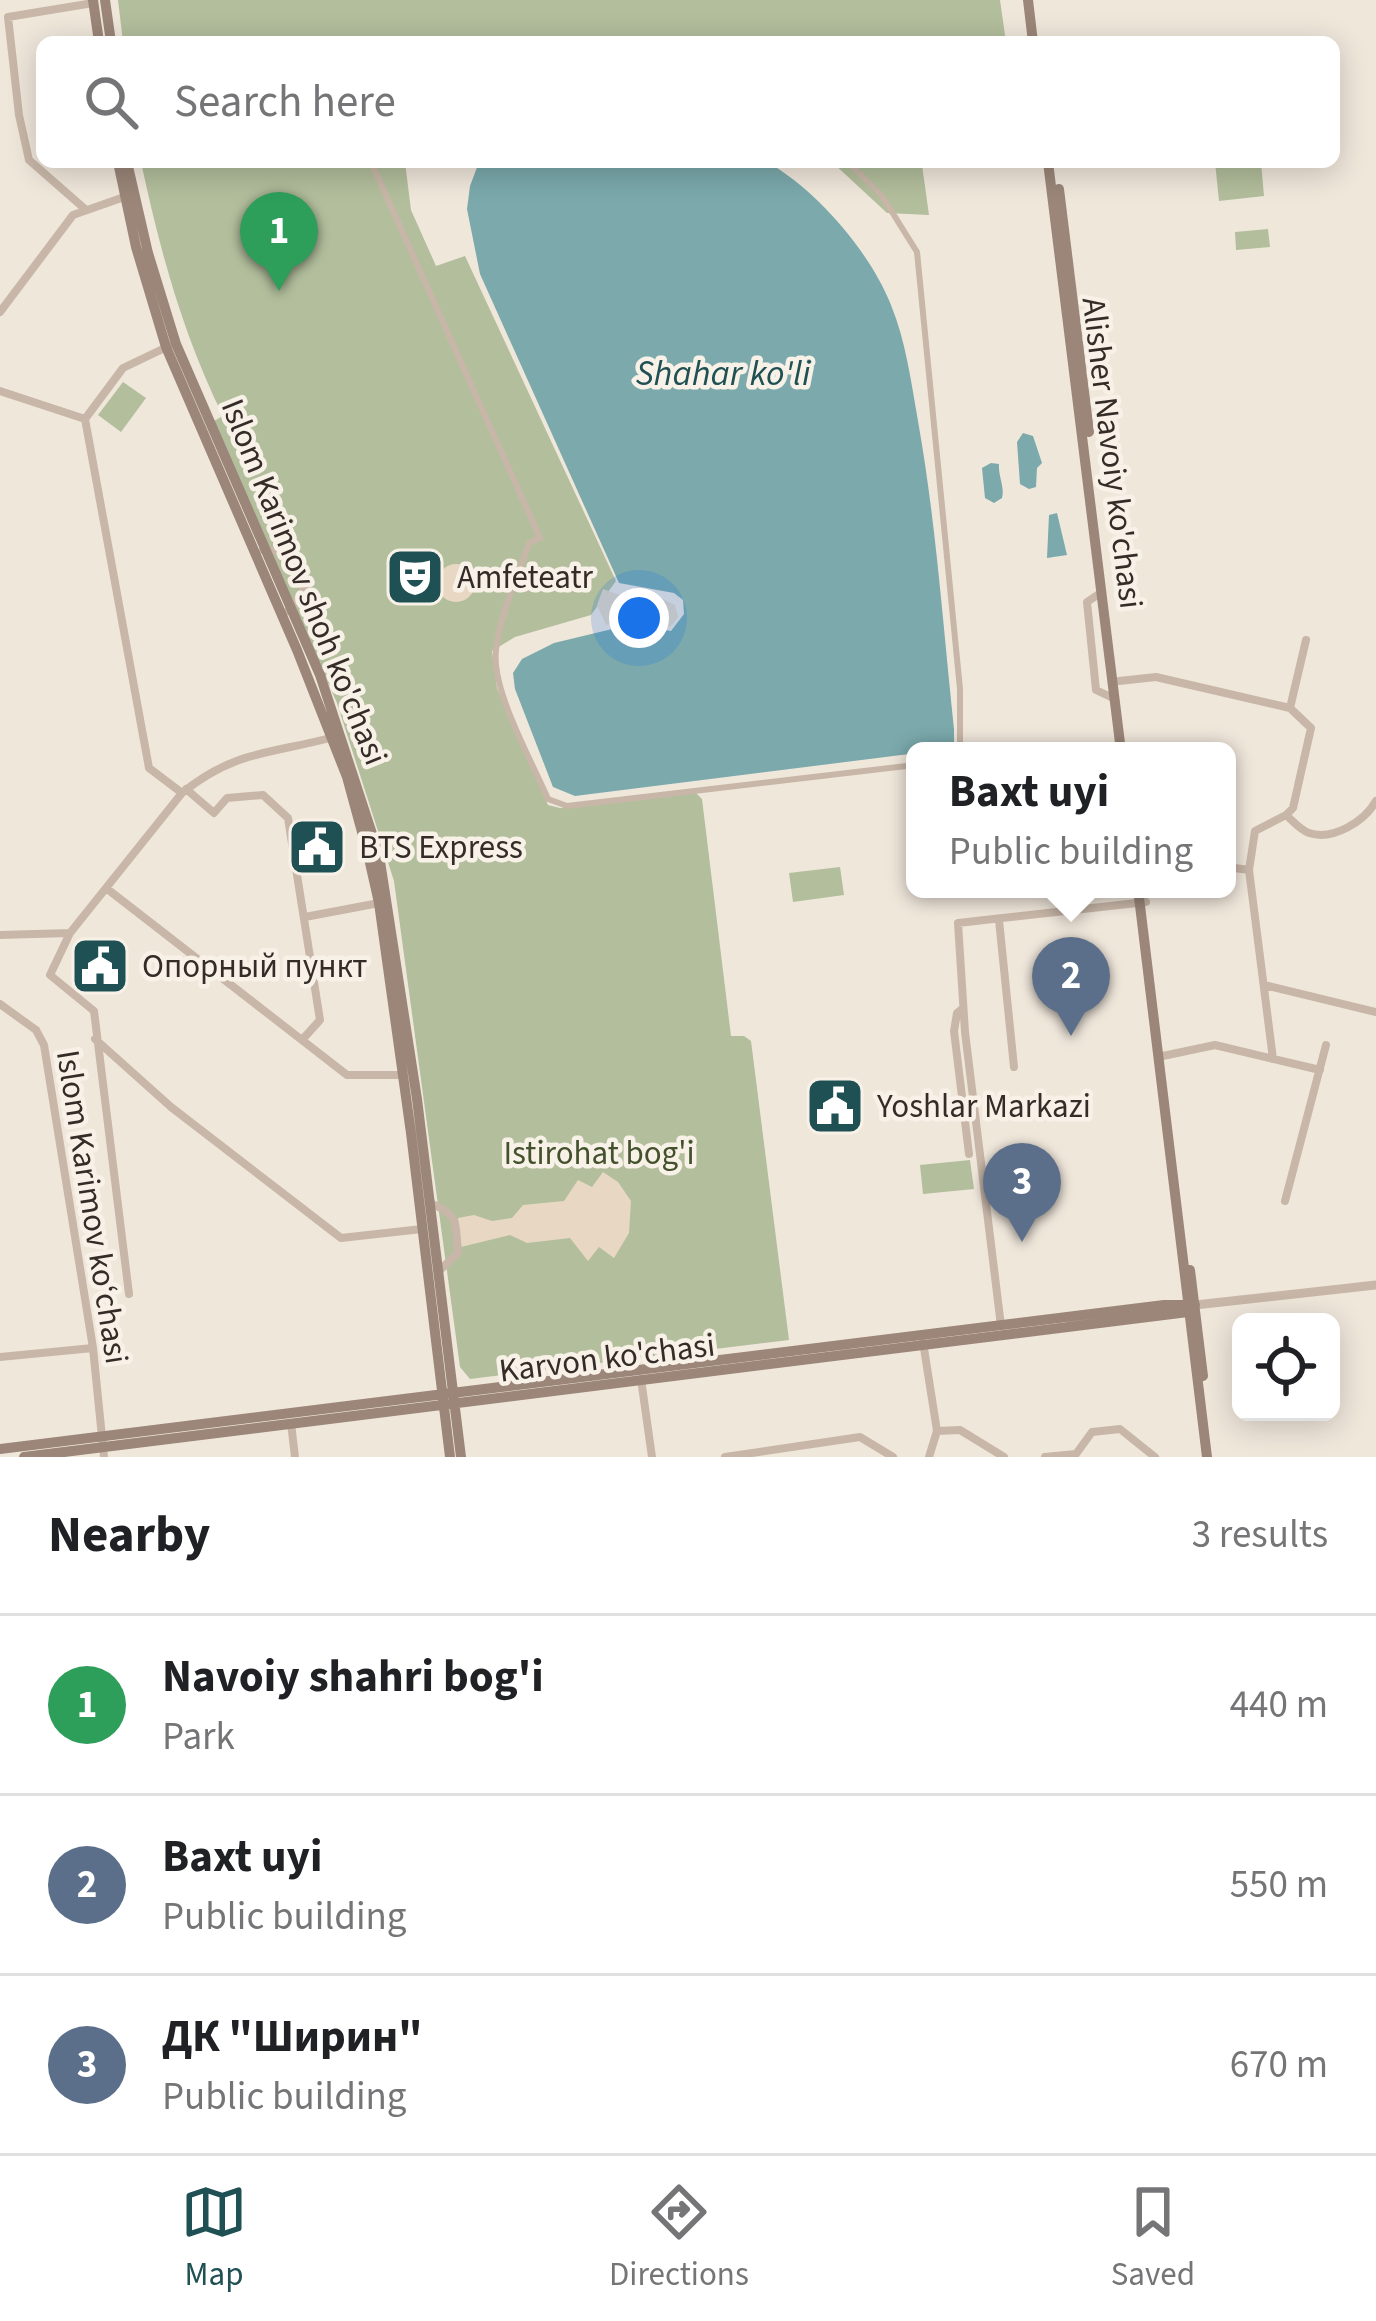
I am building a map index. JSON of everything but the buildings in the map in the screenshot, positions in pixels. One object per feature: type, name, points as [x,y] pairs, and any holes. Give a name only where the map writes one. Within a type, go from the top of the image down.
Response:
[{"type":"main road","points":[[1032,0],[1036,36]]},
{"type":"main road","points":[[97,1],[99,36]]},
{"type":"main road","points":[[97,1],[108,36]]},
{"type":"main road","name":"Islom Karimov shoh ko'chasi","points":[[120,168],[171,346],[287,613],[336,736],[387,888],[430,1203],[450,1457]]},
{"type":"main road","name":"Islom Karimov shoh ko'chasi","points":[[128,168],[129,196]]},
{"type":"main road","name":"Alisher Navoiy ko'chasi","points":[[1053,168],[1123,742]]},
{"type":"main road","name":"Alisher Navoiy ko'chasi","points":[[1100,549],[1117,689]]},
{"type":"main road","name":"Islom Karimov shoh ko'chasi","points":[[336,736],[379,903],[422,1229],[433,1275]]},
{"type":"main road","points":[[1142,898],[1210,1457]]},
{"type":"main road","name":"Karvon ko'chasi","points":[[24,1457],[1194,1308]]},
{"type":"main road","points":[[0,1449],[104,1447],[448,1400]]},
{"type":"main road","name":"Islom Karimov shoh ko'chasi","points":[[448,1400],[461,1457]]},
{"type":"street","points":[[36,166],[29,160],[8,17],[97,1]]},
{"type":"street","points":[[38,168],[85,209]]},
{"type":"street","points":[[374,168],[540,538],[529,543],[495,652],[500,685],[548,799],[567,806],[906,766]]},
{"type":"street","points":[[854,168],[882,196],[917,252],[960,689],[960,742]]},
{"type":"street","points":[[0,312],[73,215],[129,196]]},
{"type":"street","points":[[171,346],[123,368],[85,419],[149,768],[214,813],[227,798],[263,795],[288,818],[320,1020],[302,1040]]},
{"type":"street","points":[[0,391],[85,419]]},
{"type":"street","points":[[261,550],[287,551],[304,590],[287,613]]},
{"type":"street","points":[[1290,708],[1306,640]]},
{"type":"street","points":[[1117,689],[1156,677],[1290,708],[1311,728],[1293,808],[1255,831],[1249,870],[1274,1059]]},
{"type":"street","points":[[336,736],[233,759],[184,791],[70,933],[50,975],[94,1011],[95,1040],[171,1107],[341,1238],[422,1229]]},
{"type":"street","points":[[1286,815],[1305,832],[1323,836],[1346,829],[1376,801]]},
{"type":"street","points":[[1236,868],[1249,870]]},
{"type":"street","points":[[106,888],[347,1075],[403,1075]]},
{"type":"street","points":[[1001,1329],[963,1007],[958,923],[1130,898]]},
{"type":"street","points":[[305,917],[379,903]]},
{"type":"street","points":[[999,920],[1014,1066]]},
{"type":"street","points":[[0,935],[70,933]]},
{"type":"street","points":[[1264,985],[1376,1012]]},
{"type":"street","name":"Islom Karimov ko‘chasi","points":[[0,1004],[36,1030],[44,1045],[93,1348],[104,1447]]},
{"type":"street","points":[[963,1007],[954,1031],[969,1154]]},
{"type":"street","name":"Islom Karimov ko‘chasi","points":[[95,1040],[129,1294]]},
{"type":"street","points":[[1161,1056],[1215,1045],[1320,1070]]},
{"type":"street","points":[[1286,1201],[1326,1045]]},
{"type":"street","points":[[430,1203],[454,1217],[458,1253],[433,1275]]},
{"type":"street","points":[[1194,1308],[1376,1285]]},
{"type":"street","points":[[923,1340],[937,1432],[929,1457]]},
{"type":"street","points":[[0,1357],[93,1348]]},
{"type":"street","points":[[640,1377],[652,1457]]},
{"type":"street","points":[[291,1424],[295,1457]]},
{"type":"street","points":[[937,1432],[960,1430],[1004,1457]]},
{"type":"street","points":[[1046,1457],[1076,1454],[1093,1432],[1120,1430],[1155,1457]]},
{"type":"street","points":[[725,1457],[860,1437],[893,1457]]},
{"type":"green space","points":[[118,0],[1000,0],[1005,36],[122,36]]},
{"type":"green space","name":"Istirohat bog'i","points":[[142,168],[406,168],[411,210],[436,266],[465,256],[616,581],[591,615],[515,637],[492,651],[497,688],[548,805],[560,808],[696,793],[702,799],[731,1036],[751,1041],[789,1340],[470,1379],[460,1367],[394,881],[337,703],[212,422],[223,416],[196,355]]},
{"type":"green space","points":[[838,168],[922,168],[929,215],[887,213]]},
{"type":"green space","points":[[1216,168],[1262,168],[1264,196],[1219,201]]},
{"type":"green space","points":[[1268,229],[1270,247],[1236,250],[1235,232]]},
{"type":"green space","points":[[123,382],[146,398],[121,432],[98,415]]},
{"type":"green space","points":[[840,867],[844,895],[793,902],[789,873]]},
{"type":"green space","points":[[970,1160],[974,1189],[923,1194],[920,1165]]},
{"type":"shaded area","points":[[456,564],[469,570],[475,583],[469,596],[456,602],[443,596],[437,583],[443,570]]},
{"type":"shaded area","points":[[603,589],[631,599],[663,599],[675,605],[678,617],[663,628],[628,620],[606,625],[597,605]]},
{"type":"shaded area","points":[[603,1172],[618,1182],[631,1201],[629,1233],[614,1258],[599,1247],[588,1261],[570,1238],[527,1243],[510,1235],[461,1247],[458,1218],[512,1218],[523,1205],[564,1201],[578,1180],[592,1187]]},
{"type":"water","name":"Shahar ko'li","points":[[477,168],[776,168],[823,206],[870,264],[901,333],[939,574],[954,742],[906,742],[906,754],[575,796],[553,787],[515,689],[513,673],[522,659],[554,643],[633,624],[671,631],[684,614],[683,600],[674,593],[619,583],[480,274],[467,209]]},
{"type":"water","points":[[1023,433],[1033,436],[1042,463],[1037,468],[1036,487],[1029,489],[1020,484],[1017,442]]},
{"type":"water","points":[[999,464],[1003,490],[1002,498],[994,503],[985,498],[982,468]]},
{"type":"water","points":[[1057,513],[1067,555],[1047,558],[1049,515]]},
{"type":"place","name":"Navoiy shahri bog'i","points":[[279,291]]},
{"type":"place","name":"Amfeteatr","points":[[415,577]]},
{"type":"place","name":"BTS Express","points":[[317,847]]},
{"type":"place","name":"Опорный пункт","points":[[100,966]]},
{"type":"place","name":"Baxt uyi","points":[[1071,1036]]},
{"type":"place","name":"Yoshlar Markazi","points":[[835,1106]]},
{"type":"place","name":"ДК \"Ширин\"","points":[[1022,1242]]}]
